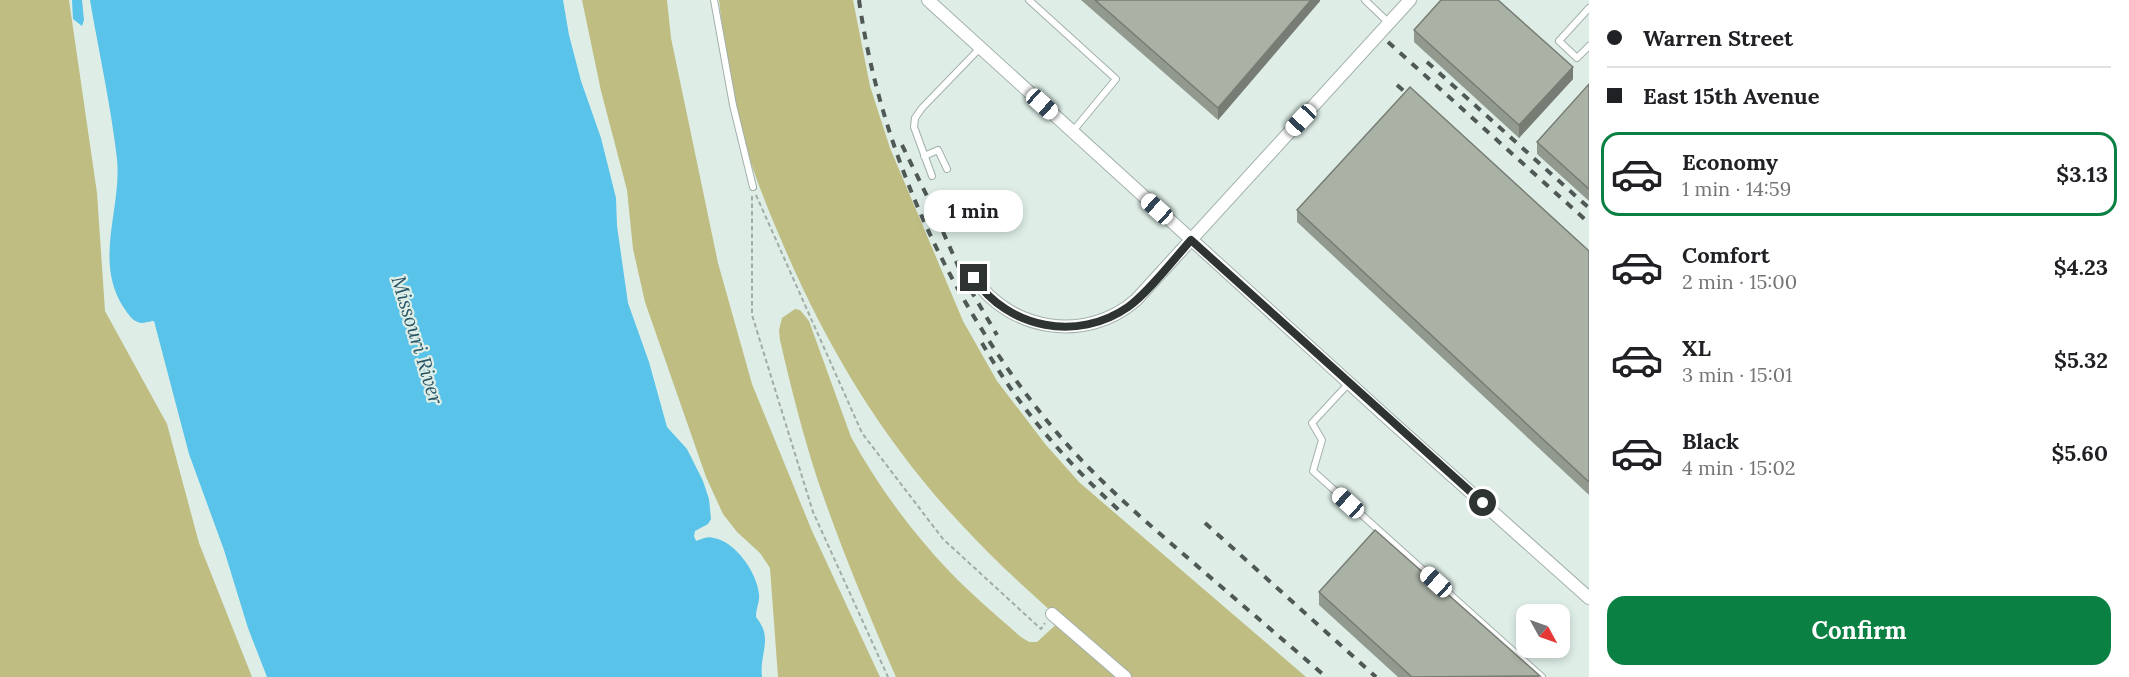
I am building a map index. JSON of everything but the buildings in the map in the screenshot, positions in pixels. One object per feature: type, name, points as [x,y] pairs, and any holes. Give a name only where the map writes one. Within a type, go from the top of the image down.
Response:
[{"type":"street","points":[[928,0],[1589,598]]},
{"type":"street","points":[[974,278],[990,298],[1018,316],[1053,327],[1089,325],[1114,316],[1130,306],[1410,0]]},
{"type":"street","points":[[1052,614],[1125,677]]},
{"type":"lane","points":[[714,0],[733,105],[753,187]]},
{"type":"lane","points":[[1029,0],[1116,79],[1072,132]]},
{"type":"lane","points":[[1365,0],[1389,23]]},
{"type":"lane","points":[[1589,8],[1559,41],[1577,58],[1589,46]]},
{"type":"lane","points":[[932,176],[914,127],[915,118],[980,48]]},
{"type":"lane","points":[[924,156],[938,150],[947,169]]},
{"type":"lane","points":[[1349,383],[1312,423],[1322,440],[1313,471],[1542,677]]},
{"type":"path","points":[[753,187],[862,433],[943,539],[1041,629],[1052,614]]},
{"type":"path","points":[[753,187],[752,315],[813,512],[888,677]]},
{"type":"shaded area","points":[[0,0],[69,0],[97,193],[105,311],[167,424],[199,543],[252,677],[0,677]]},
{"type":"shaded area","points":[[582,0],[667,0],[671,38],[718,263],[752,384],[812,531],[880,677],[778,677],[770,568],[760,553],[737,532],[723,514],[706,477],[645,302],[633,249],[627,190],[601,91]]},
{"type":"shaded area","points":[[719,0],[853,0],[870,86],[890,148],[963,321],[997,381],[1046,445],[1080,483],[1306,677],[896,677],[836,531],[802,429],[779,330],[782,318],[795,309],[800,310],[809,321],[851,437],[884,490],[921,540],[967,588],[1029,642],[1037,642],[1061,620],[984,548],[933,492],[883,428],[839,359],[802,286],[773,221],[751,163],[734,101]]},
{"type":"water","points":[[72,0],[82,0],[84,20],[82,26],[73,19]]},
{"type":"water","name":"Missouri River","points":[[90,0],[563,0],[581,81],[601,138],[616,198],[617,226],[628,303],[649,362],[667,427],[687,449],[709,499],[711,519],[708,524],[695,531],[694,536],[696,541],[712,537],[730,545],[750,568],[759,597],[756,617],[765,639],[762,677],[267,677],[189,454],[154,321],[141,323],[133,319],[124,308],[115,290],[109,253],[116,197],[117,159]]},
{"type":"railway","points":[[859,0],[870,61],[907,182],[962,297],[996,351],[1032,402],[1100,479],[1128,506],[1326,677]]},
{"type":"railway","points":[[1388,42],[1589,223]]},
{"type":"railway","points":[[1427,62],[1589,208]]},
{"type":"railway","points":[[1397,85],[1418,103]]},
{"type":"railway","points":[[902,145],[963,277],[997,335]]},
{"type":"railway","points":[[982,343],[996,367],[1045,434],[1122,513]]},
{"type":"railway","points":[[1205,523],[1376,677]]},
{"type":"route","points":[[974,278],[990,298],[1004,309],[1035,323],[1071,328],[1089,325],[1114,316],[1130,306],[1191,240],[1483,503]]}]
